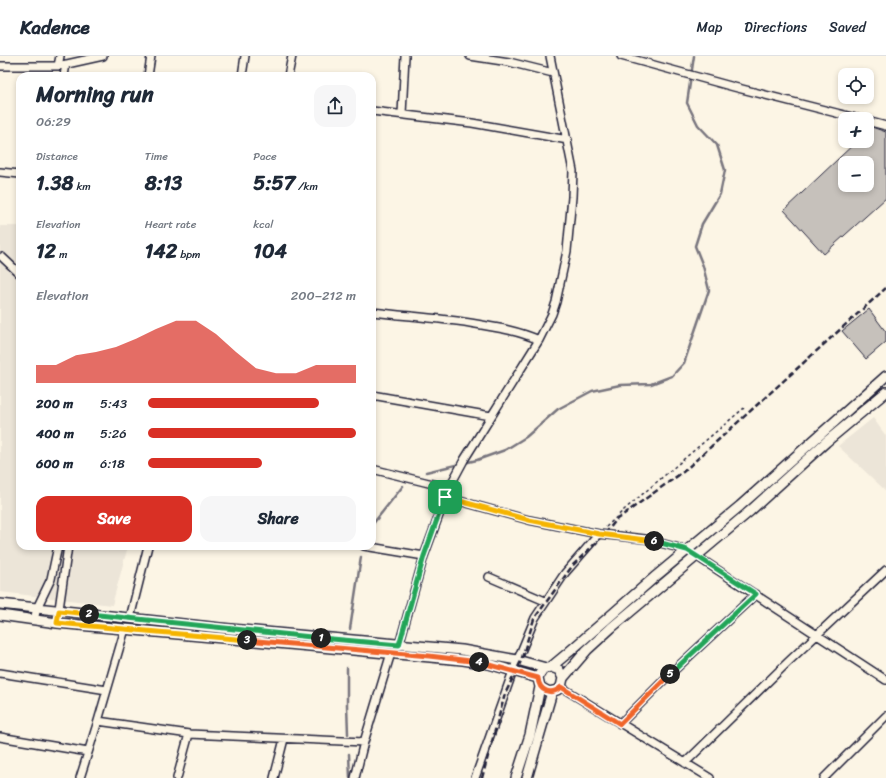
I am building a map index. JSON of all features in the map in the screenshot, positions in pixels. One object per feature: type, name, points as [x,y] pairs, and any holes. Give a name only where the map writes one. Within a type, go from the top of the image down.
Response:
[{"type":"main road","points":[[516,778],[530,735],[540,672],[548,667],[687,550],[756,488],[886,376]]},
{"type":"main road","points":[[527,778],[559,686],[587,650],[765,497],[826,442],[886,392]]},
{"type":"main road","points":[[820,434],[826,442]]},
{"type":"main road","points":[[0,604],[236,630],[462,650],[517,660],[559,670],[559,686]]},
{"type":"main road","points":[[0,615],[57,623],[463,660],[489,664],[513,671],[539,683],[546,691],[559,686]]},
{"type":"street","points":[[58,66],[60,56]]},
{"type":"street","points":[[0,66],[58,66],[103,56]]},
{"type":"street","points":[[149,72],[151,56]]},
{"type":"street","points":[[243,72],[245,56]]},
{"type":"street","points":[[289,72],[292,56]]},
{"type":"street","points":[[402,114],[405,56]]},
{"type":"street","points":[[470,56],[508,62],[553,73]]},
{"type":"street","points":[[399,645],[424,556],[449,488],[464,460],[539,340],[552,314],[556,302],[566,251],[572,197],[573,171],[550,56]]},
{"type":"street","points":[[621,56],[838,113]]},
{"type":"street","points":[[65,72],[66,64]]},
{"type":"street","points":[[376,111],[472,123],[568,140]]},
{"type":"street","points":[[874,123],[886,126]]},
{"type":"street","points":[[0,172],[16,174]]},
{"type":"street","points":[[2,257],[16,270]]},
{"type":"street","points":[[376,312],[495,327],[520,333],[539,340]]},
{"type":"street","points":[[376,395],[491,416]]},
{"type":"street","points":[[376,470],[449,488]]},
{"type":"street","points":[[445,497],[523,518],[599,534],[645,540],[687,550],[886,680]]},
{"type":"street","points":[[475,778],[517,660],[535,618],[565,573],[599,534]]},
{"type":"street","points":[[376,548],[424,556]]},
{"type":"street","points":[[34,620],[37,608],[50,578],[57,550]]},
{"type":"street","points":[[57,623],[68,550]]},
{"type":"street","points":[[130,618],[147,550]]},
{"type":"street","points":[[685,763],[817,634],[886,570]]},
{"type":"street","points":[[489,577],[545,601]]},
{"type":"street","points":[[50,578],[64,579]]},
{"type":"street","points":[[620,724],[669,675],[756,594]]},
{"type":"street","points":[[80,778],[125,629]]},
{"type":"street","points":[[355,778],[364,742],[391,653]]},
{"type":"street","points":[[0,673],[107,690]]},
{"type":"street","points":[[559,686],[710,778]]},
{"type":"street","points":[[824,778],[886,716]]},
{"type":"street","points":[[98,721],[189,734],[364,742]]},
{"type":"street","points":[[177,778],[189,734]]},
{"type":"street","points":[[0,738],[88,752]]},
{"type":"street","points":[[274,778],[284,739]]},
{"type":"path","points":[[599,534],[625,509],[744,408]]},
{"type":"shaded area","points":[[0,226],[16,226],[16,550],[127,550],[112,605],[0,592]]},
{"type":"shaded area","points":[[873,418],[886,436],[886,491],[838,446]]},
{"type":"building","points":[[874,128],[886,132],[886,198],[824,254],[784,210],[838,159],[838,192],[874,192],[874,156],[841,156],[850,148],[874,148]]},
{"type":"building","points":[[869,309],[886,332],[886,342],[866,359],[842,331]]},
{"type":"waterway","points":[[426,472],[477,460],[505,450],[526,437],[558,409],[592,391],[620,385],[651,384],[672,376],[684,363],[709,290],[703,266],[695,246],[702,224],[720,194],[725,170],[717,145],[698,125],[687,103],[694,56]]},
{"type":"waterway","points":[[376,520],[403,486]]},
{"type":"waterway","points":[[350,629],[361,557]]},
{"type":"waterway","points":[[347,668],[348,734]]},
{"type":"waterway","points":[[349,754],[350,778]]},
{"type":"railway","points":[[482,778],[505,694],[521,661],[534,619],[573,565],[604,535],[617,519],[683,472],[886,288]]},
{"type":"route","points":[[445,497],[529,520],[599,534],[661,543],[687,550],[756,594],[669,675],[620,724],[561,687],[557,690],[549,692],[540,687],[538,678],[489,664],[429,656],[57,623],[59,611],[399,645],[424,556],[445,497]]}]
